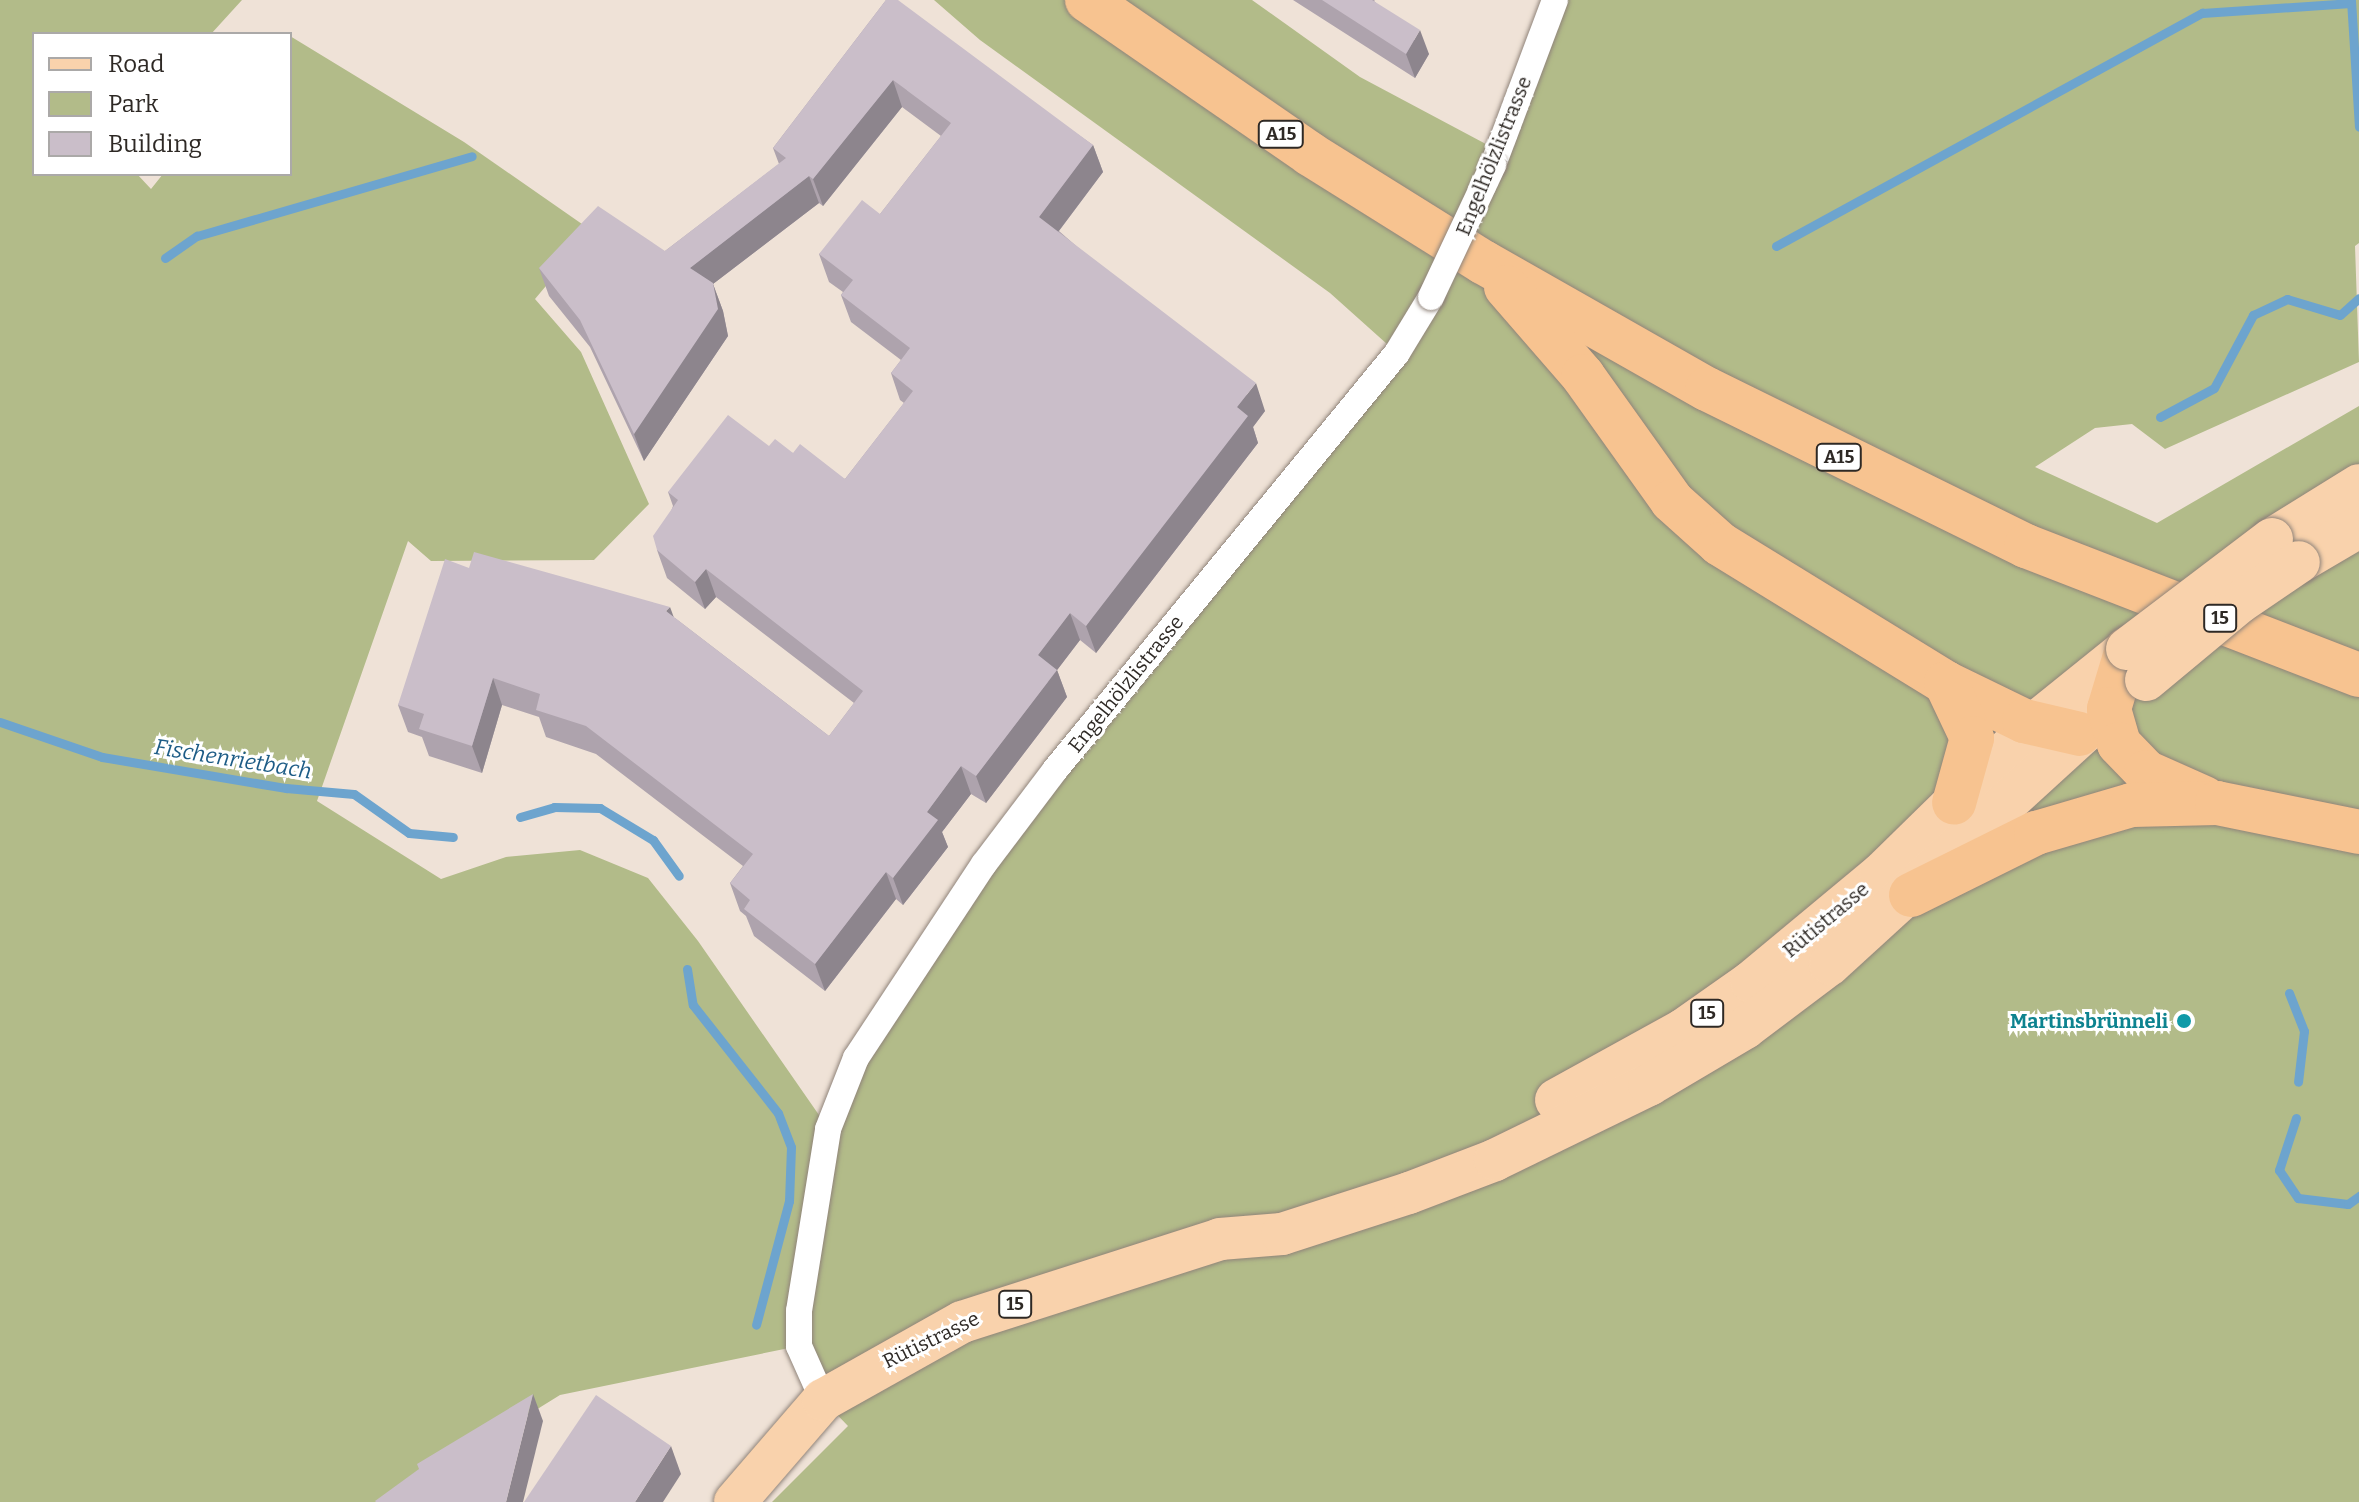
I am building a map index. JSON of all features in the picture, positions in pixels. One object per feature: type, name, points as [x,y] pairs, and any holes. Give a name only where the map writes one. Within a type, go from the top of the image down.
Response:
[{"type":"highway","name":"A15","points":[[1087,0],[1310,154],[1483,262],[1707,389],[1914,494],[2138,592],[2359,675]]},
{"type":"highway","points":[[1483,262],[1583,376],[1634,455],[1692,521],[1777,582],[1946,683],[2034,724],[2095,722],[2131,760],[2168,784],[2217,803],[2359,832]]},
{"type":"highway","points":[[2095,722],[2126,664]]},
{"type":"highway","points":[[1946,683],[1972,738],[1954,803]]},
{"type":"highway","points":[[1911,895],[2000,849],[2095,812],[2217,803]]},
{"type":"main road","name":"Rütistrasse","points":[[1220,1239],[1273,1206],[1401,1165],[1549,1104],[1683,1030],[1819,929],[2034,724],[2126,664],[2240,602],[2285,550],[2359,485]]},
{"type":"main road","name":"Rütistrasse","points":[[2285,550],[2359,527]]},
{"type":"main road","name":"Rütistrasse","points":[[735,1502],[823,1400],[962,1322],[1220,1239],[1282,1234],[1381,1202],[1567,1127],[1745,1028],[1911,895],[1962,839],[2095,722]]},
{"type":"street","name":"Engelhölzlistrasse","points":[[823,1400],[799,1346],[799,1311],[828,1129],[856,1058],[977,875],[1055,770],[1397,353],[1431,297],[1493,165],[1555,0]]},
{"type":"green space","points":[[0,0],[242,0],[213,32],[32,32],[32,176],[139,176],[151,189],[161,176],[292,176],[292,37],[464,142],[592,231],[535,299],[581,352],[649,504],[594,560],[431,561],[408,541],[317,801],[441,879],[506,857],[580,850],[648,878],[698,941],[828,1128],[930,943],[1397,353],[1330,293],[980,40],[934,0],[1252,0],[1360,77],[1499,151],[1555,0],[2359,0],[2359,243],[2355,246],[2359,362],[2165,449],[2132,424],[2095,428],[2035,467],[2157,523],[2359,406],[2359,1502],[772,1502],[848,1426],[823,1400],[799,1346],[560,1395],[388,1502],[0,1502]]},
{"type":"building","points":[[886,0],[898,0],[1093,145],[1039,217],[1256,383],[1237,407],[1248,416],[1086,626],[1070,613],[1038,655],[1057,670],[976,776],[961,766],[927,812],[938,820],[893,878],[886,872],[815,964],[744,909],[750,900],[730,883],[753,854],[586,726],[536,710],[540,694],[493,678],[472,746],[419,729],[424,714],[398,705],[445,559],[469,568],[474,552],[670,607],[666,611],[829,736],[863,691],[706,569],[695,582],[657,550],[653,536],[678,500],[668,492],[728,415],[769,446],[775,439],[793,453],[800,444],[845,479],[913,391],[891,373],[910,348],[841,295],[853,280],[819,254],[862,200],[880,214],[951,123],[893,80],[813,179],[809,176],[690,268],[713,283],[718,309],[634,434],[580,320],[539,268],[598,206],[665,251],[786,158],[773,148]]},
{"type":"building","points":[[1322,0],[1372,0],[1420,30],[1406,54]]},
{"type":"building","points":[[533,1394],[506,1502],[375,1501],[419,1469],[417,1464]]},
{"type":"building","points":[[596,1395],[671,1446],[635,1502],[524,1502]]},
{"type":"waterway","points":[[2351,0],[2359,127]]},
{"type":"waterway","points":[[1776,246],[2202,13],[2351,3]]},
{"type":"waterway","points":[[165,258],[197,236],[472,156]]},
{"type":"waterway","points":[[2160,417],[2214,388],[2253,315],[2287,299],[2340,315],[2359,298]]},
{"type":"waterway","name":"Fischenrietbach","points":[[0,722],[102,757],[286,788],[354,794],[409,833],[453,837]]},
{"type":"waterway","name":"Fischenrietbach","points":[[520,817],[554,807],[600,808],[653,840],[679,876]]},
{"type":"waterway","name":"Fischenrietbach","points":[[687,969],[693,1005],[778,1113],[791,1147],[789,1201],[756,1325]]},
{"type":"waterway","points":[[2289,993],[2304,1031],[2298,1082]]},
{"type":"waterway","points":[[2296,1118],[2279,1170],[2298,1198],[2348,1204],[2359,1196]]},
{"type":"place","name":"Martinsbrünneli","points":[[2184,1021]]}]
